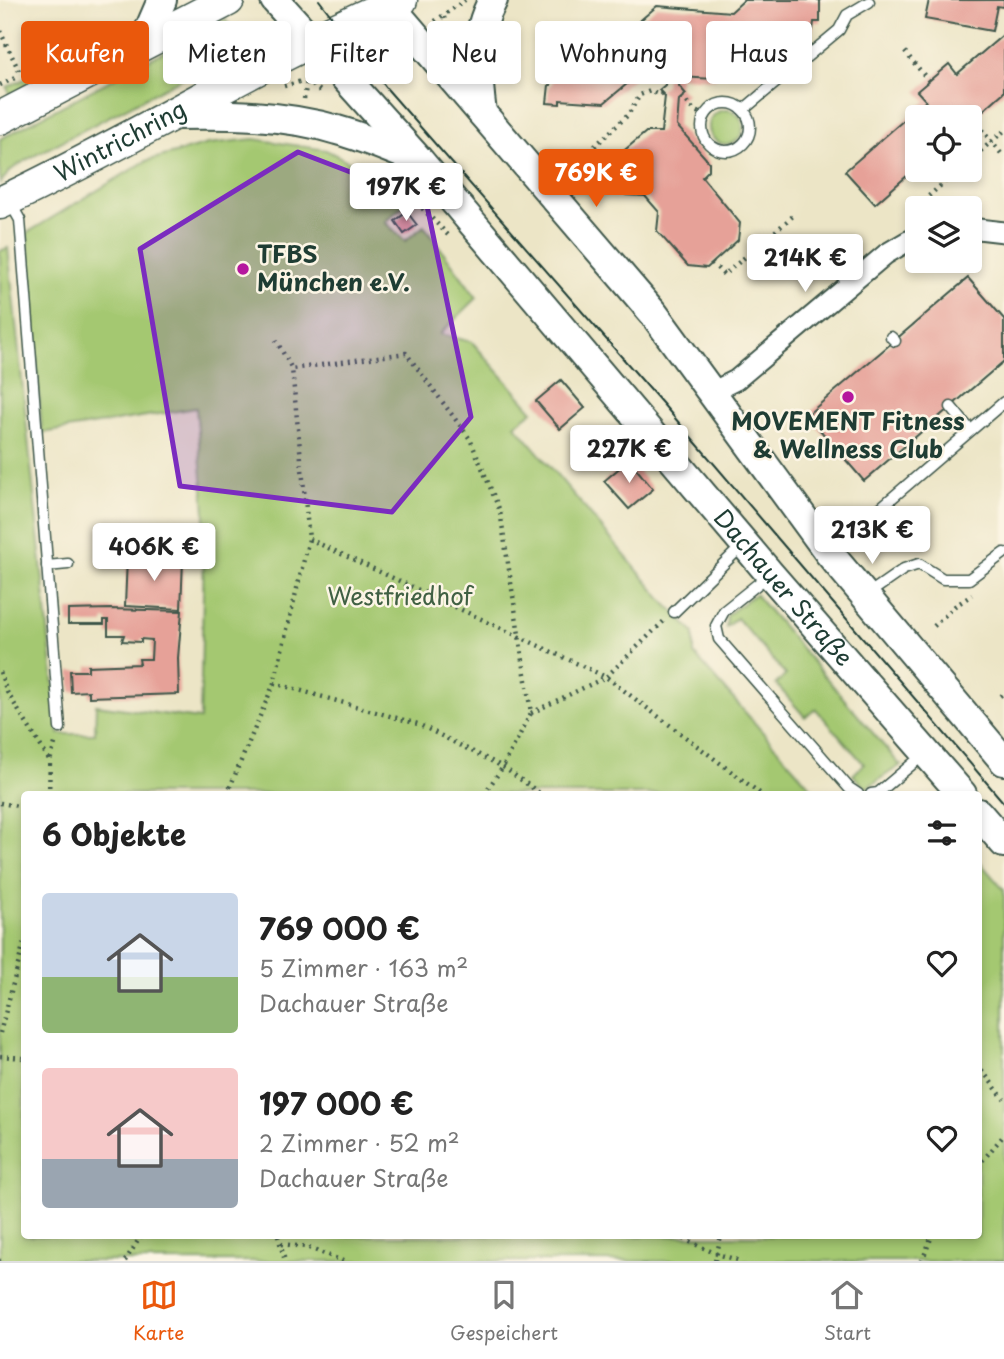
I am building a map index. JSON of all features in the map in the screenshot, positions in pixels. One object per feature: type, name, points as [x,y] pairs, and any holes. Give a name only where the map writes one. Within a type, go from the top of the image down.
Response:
[{"type":"main road","points":[[149,30],[162,0]]},
{"type":"main road","points":[[149,41],[228,0]]},
{"type":"main road","name":"Dachauer Straße","points":[[275,0],[305,32]]},
{"type":"main road","points":[[482,113],[477,78],[478,52],[481,28],[493,0]]},
{"type":"main road","points":[[391,2],[405,21]]},
{"type":"main road","name":"Wintrichring","points":[[353,21],[391,2]]},
{"type":"main road","points":[[413,32],[639,297],[829,553],[1004,761]]},
{"type":"main road","name":"Wintrichring","points":[[4,202],[305,45]]},
{"type":"main road","points":[[0,118],[66,84]]},
{"type":"main road","name":"Dachauer Straße","points":[[352,84],[744,544],[959,791]]},
{"type":"main road","points":[[174,115],[242,115],[300,122],[336,129],[419,160]]},
{"type":"main road","points":[[982,818],[1004,843]]},
{"type":"street","points":[[982,229],[1004,232]]},
{"type":"street","points":[[712,392],[736,380],[849,284],[886,254],[905,243]]},
{"type":"lane","points":[[743,110],[839,30],[847,15],[869,2]]},
{"type":"lane","points":[[722,103],[730,103],[743,110],[750,123],[750,131],[744,144],[737,149],[722,151],[708,144],[702,130],[704,115],[715,105],[722,103]]},
{"type":"lane","points":[[737,149],[746,159]]},
{"type":"lane","points":[[4,202],[20,220],[60,728]]},
{"type":"lane","points":[[821,252],[849,284]]},
{"type":"lane","points":[[829,553],[1004,402]]},
{"type":"lane","points":[[951,407],[970,430]]},
{"type":"lane","points":[[674,612],[744,544]]},
{"type":"lane","points":[[865,596],[904,569],[919,564],[943,579],[969,579],[1004,553]]},
{"type":"lane","points":[[47,566],[68,564]]},
{"type":"lane","points":[[770,574],[724,611],[716,626],[719,639],[854,791]]},
{"type":"lane","points":[[880,791],[926,752]]},
{"type":"path","points":[[413,32],[444,17],[466,0]]},
{"type":"path","points":[[0,31],[21,75]]},
{"type":"path","points":[[905,52],[929,81]]},
{"type":"path","points":[[563,177],[628,115],[640,95],[650,91],[660,95],[662,93]]},
{"type":"path","points":[[682,97],[695,111],[704,115]]},
{"type":"path","points":[[982,130],[1004,157]]},
{"type":"path","points":[[982,150],[1004,131]]},
{"type":"path","points":[[390,175],[455,242]]},
{"type":"path","points":[[929,196],[944,182]]},
{"type":"path","points":[[712,263],[724,275],[793,216]]},
{"type":"path","points":[[228,791],[274,683],[309,538],[292,369],[276,340]]},
{"type":"path","points":[[292,369],[406,353],[470,439],[500,511],[522,639],[531,713],[503,768],[486,791]]},
{"type":"path","points":[[309,538],[606,677],[757,791]]},
{"type":"path","points":[[531,713],[606,677],[674,612]]},
{"type":"path","points":[[0,673],[7,692],[50,761],[49,791]]},
{"type":"path","points":[[274,683],[418,724],[503,768],[537,791]]},
{"type":"path","points":[[0,691],[7,692]]},
{"type":"path","points":[[0,803],[21,806]]},
{"type":"path","points":[[0,1032],[21,953]]},
{"type":"path","points":[[0,1056],[21,1058]]},
{"type":"path","points":[[982,1070],[1004,1099]]},
{"type":"path","points":[[982,1161],[1004,1135]]},
{"type":"path","points":[[125,1261],[139,1239]]},
{"type":"path","points":[[279,1239],[285,1261]]},
{"type":"path","points":[[684,1239],[741,1261]]},
{"type":"path","points":[[715,1261],[720,1239]]},
{"type":"path","points":[[922,1261],[931,1239]]},
{"type":"path","points":[[281,1244],[306,1247],[343,1261]]},
{"type":"highlighted area","points":[[298,152],[426,201],[471,417],[392,512],[180,486],[140,249]]},
{"type":"green space","points":[[163,52],[163,84],[171,84],[26,160],[11,170],[0,183],[0,139],[103,84],[149,84],[149,60]]},
{"type":"green space","points":[[21,81],[21,84],[31,84],[10,95],[7,87]]},
{"type":"green space","points":[[726,110],[738,115],[743,127],[738,139],[726,144],[714,139],[709,127],[714,115]]},
{"type":"green space","name":"Westfriedhof","points":[[254,139],[326,150],[391,183],[408,201],[385,222],[405,241],[424,226],[477,298],[440,334],[472,342],[533,411],[515,425],[664,602],[694,633],[694,654],[814,791],[21,791],[21,1239],[982,1239],[982,865],[1004,890],[1004,1261],[0,1261],[0,251],[8,248],[59,734],[95,734],[96,705],[200,719],[205,512],[196,408],[42,433],[27,233],[146,161],[208,144]]},
{"type":"green space","points":[[755,594],[901,765],[866,788],[853,775],[864,764],[816,709],[805,717],[776,684],[786,675],[737,618],[726,627],[727,615]]},
{"type":"building","points":[[744,0],[820,0],[820,22],[814,22],[813,30],[812,21],[706,21],[706,79],[692,78],[692,21],[640,21],[657,6],[731,12]]},
{"type":"building","points":[[929,0],[1004,0],[1004,7],[997,6],[992,31],[925,19]]},
{"type":"building","points":[[1004,34],[1004,92],[982,111],[982,105],[921,105],[926,101],[917,91],[949,64],[957,74]]},
{"type":"building","points":[[627,84],[604,103],[560,100],[560,104],[547,103],[551,85]]},
{"type":"building","points":[[679,84],[686,94],[679,100],[677,126],[709,162],[709,170],[702,177],[740,223],[738,240],[707,268],[688,266],[657,231],[659,212],[645,196],[626,195],[611,180],[613,160],[646,132],[661,132],[665,96],[659,90],[665,85]]},
{"type":"building","points":[[905,119],[905,178],[875,204],[845,171]]},
{"type":"building","points":[[407,212],[417,225],[404,234],[395,221]]},
{"type":"building","points":[[968,278],[1004,319],[1004,361],[864,481],[807,415]]},
{"type":"building","points":[[561,380],[585,408],[560,429],[536,401]]},
{"type":"building","points":[[629,460],[653,489],[629,509],[604,481]]},
{"type":"building","points":[[127,558],[183,560],[181,609],[125,606]]},
{"type":"building","points":[[68,610],[182,611],[178,658],[179,694],[89,697],[89,691],[71,692],[70,671],[88,671],[88,666],[140,664],[139,659],[151,659],[152,640],[122,641],[124,635],[108,635],[108,620],[104,620],[104,624],[68,624]]},
{"type":"tram line","points":[[319,0],[388,90],[662,403],[1004,803]]},
{"type":"place","name":"TFBS München e.V.","points":[[243,269]]},
{"type":"place","name":"MOVEMENT Fitness & Wellness Club","points":[[848,397]]}]
